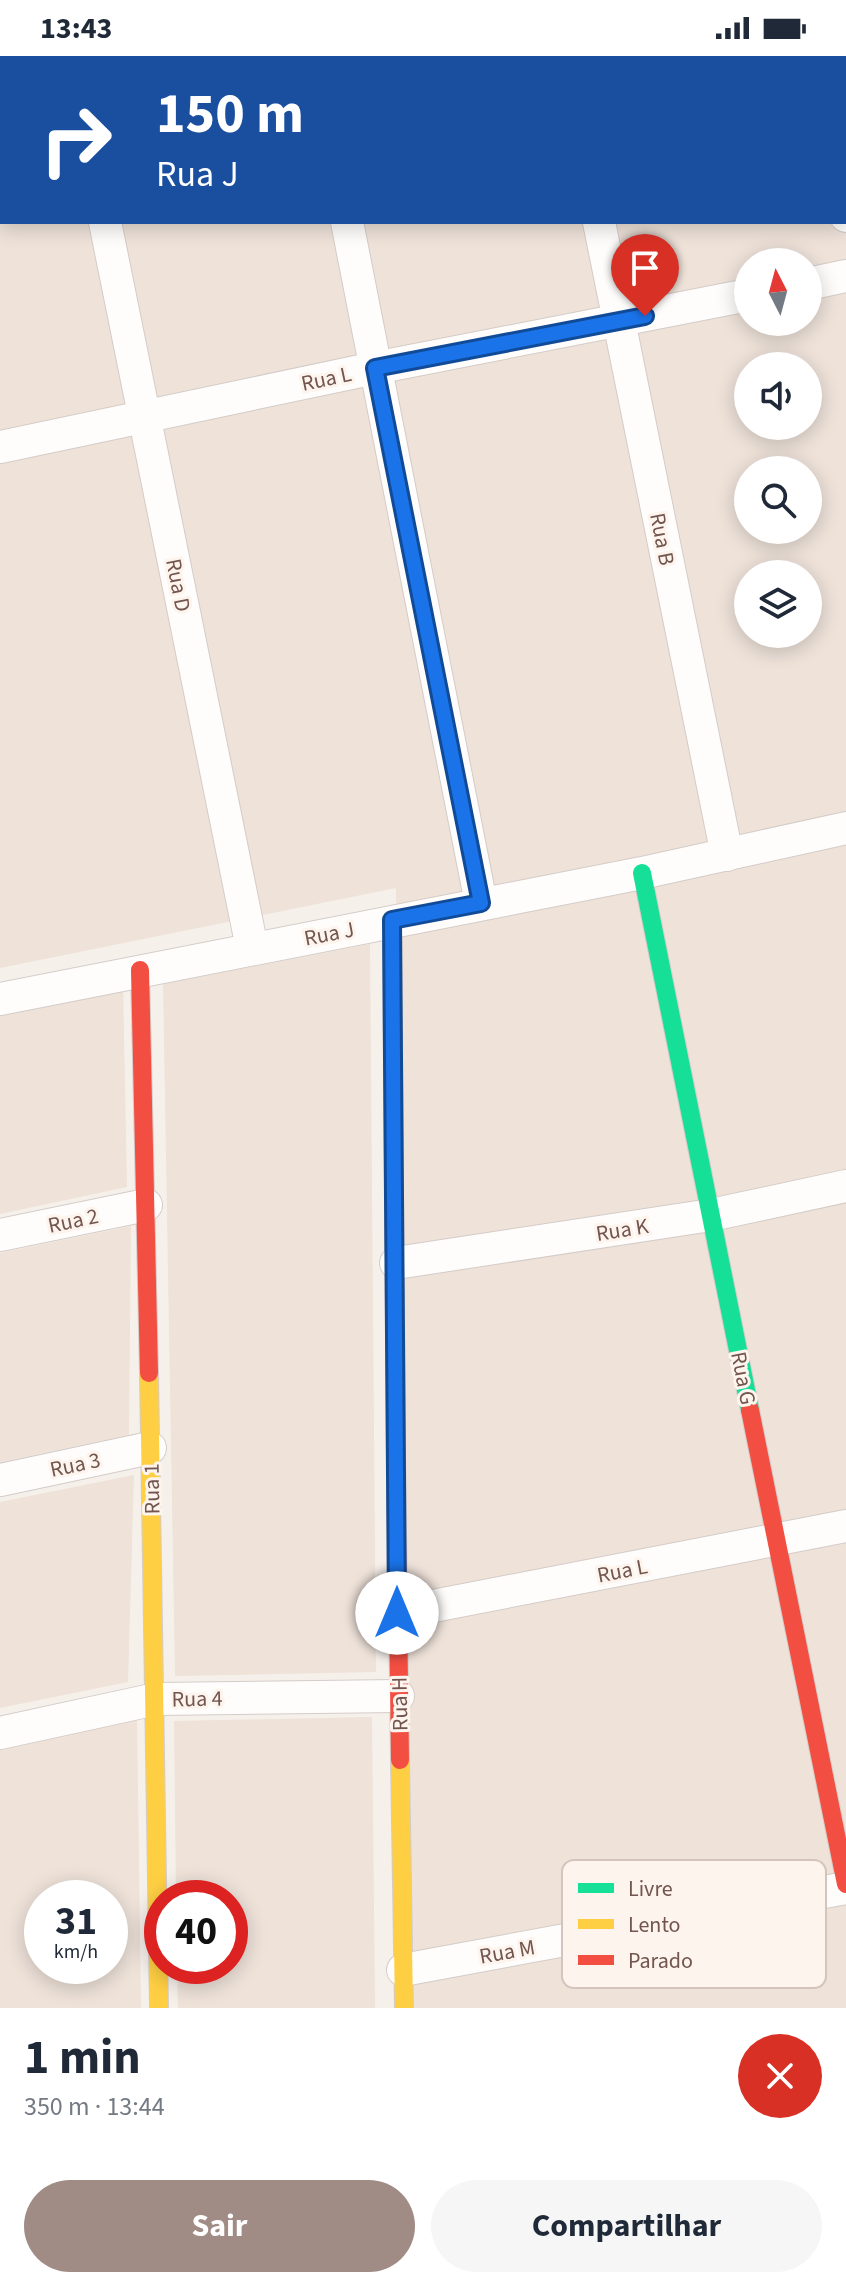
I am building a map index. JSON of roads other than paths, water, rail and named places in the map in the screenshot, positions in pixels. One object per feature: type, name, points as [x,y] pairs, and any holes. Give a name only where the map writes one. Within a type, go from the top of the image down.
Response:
[{"type":"street","name":"Rua D","points":[[105,224],[252,948]]},
{"type":"street","points":[[347,224],[481,903]]},
{"type":"street","name":"Rua B","points":[[599,224],[727,855]]},
{"type":"street","points":[[822,281],[846,276]]},
{"type":"street","name":"Rua L","points":[[0,447],[375,368],[734,298]]},
{"type":"street","name":"Rua J","points":[[0,999],[642,873],[846,828]]},
{"type":"street","name":"Rua G","points":[[642,873],[846,1886]]},
{"type":"street","name":"Rua H","points":[[392,920],[397,1613],[404,2008]]},
{"type":"street","name":"Rua 1","points":[[140,970],[156,1699],[159,2008]]},
{"type":"street","name":"Rua K","points":[[396,1263],[711,1215],[846,1186]]},
{"type":"street","name":"Rua 2","points":[[0,1235],[146,1205]]},
{"type":"street","name":"Rua 3","points":[[0,1480],[150,1448]]},
{"type":"street","name":"Rua L","points":[[397,1613],[846,1526]]},
{"type":"street","name":"Rua 4","points":[[0,1733],[156,1699],[398,1696]]},
{"type":"street","name":"Rua M","points":[[826,1890],[846,1886]]},
{"type":"street","name":"Rua M","points":[[403,1970],[562,1940]]}]
